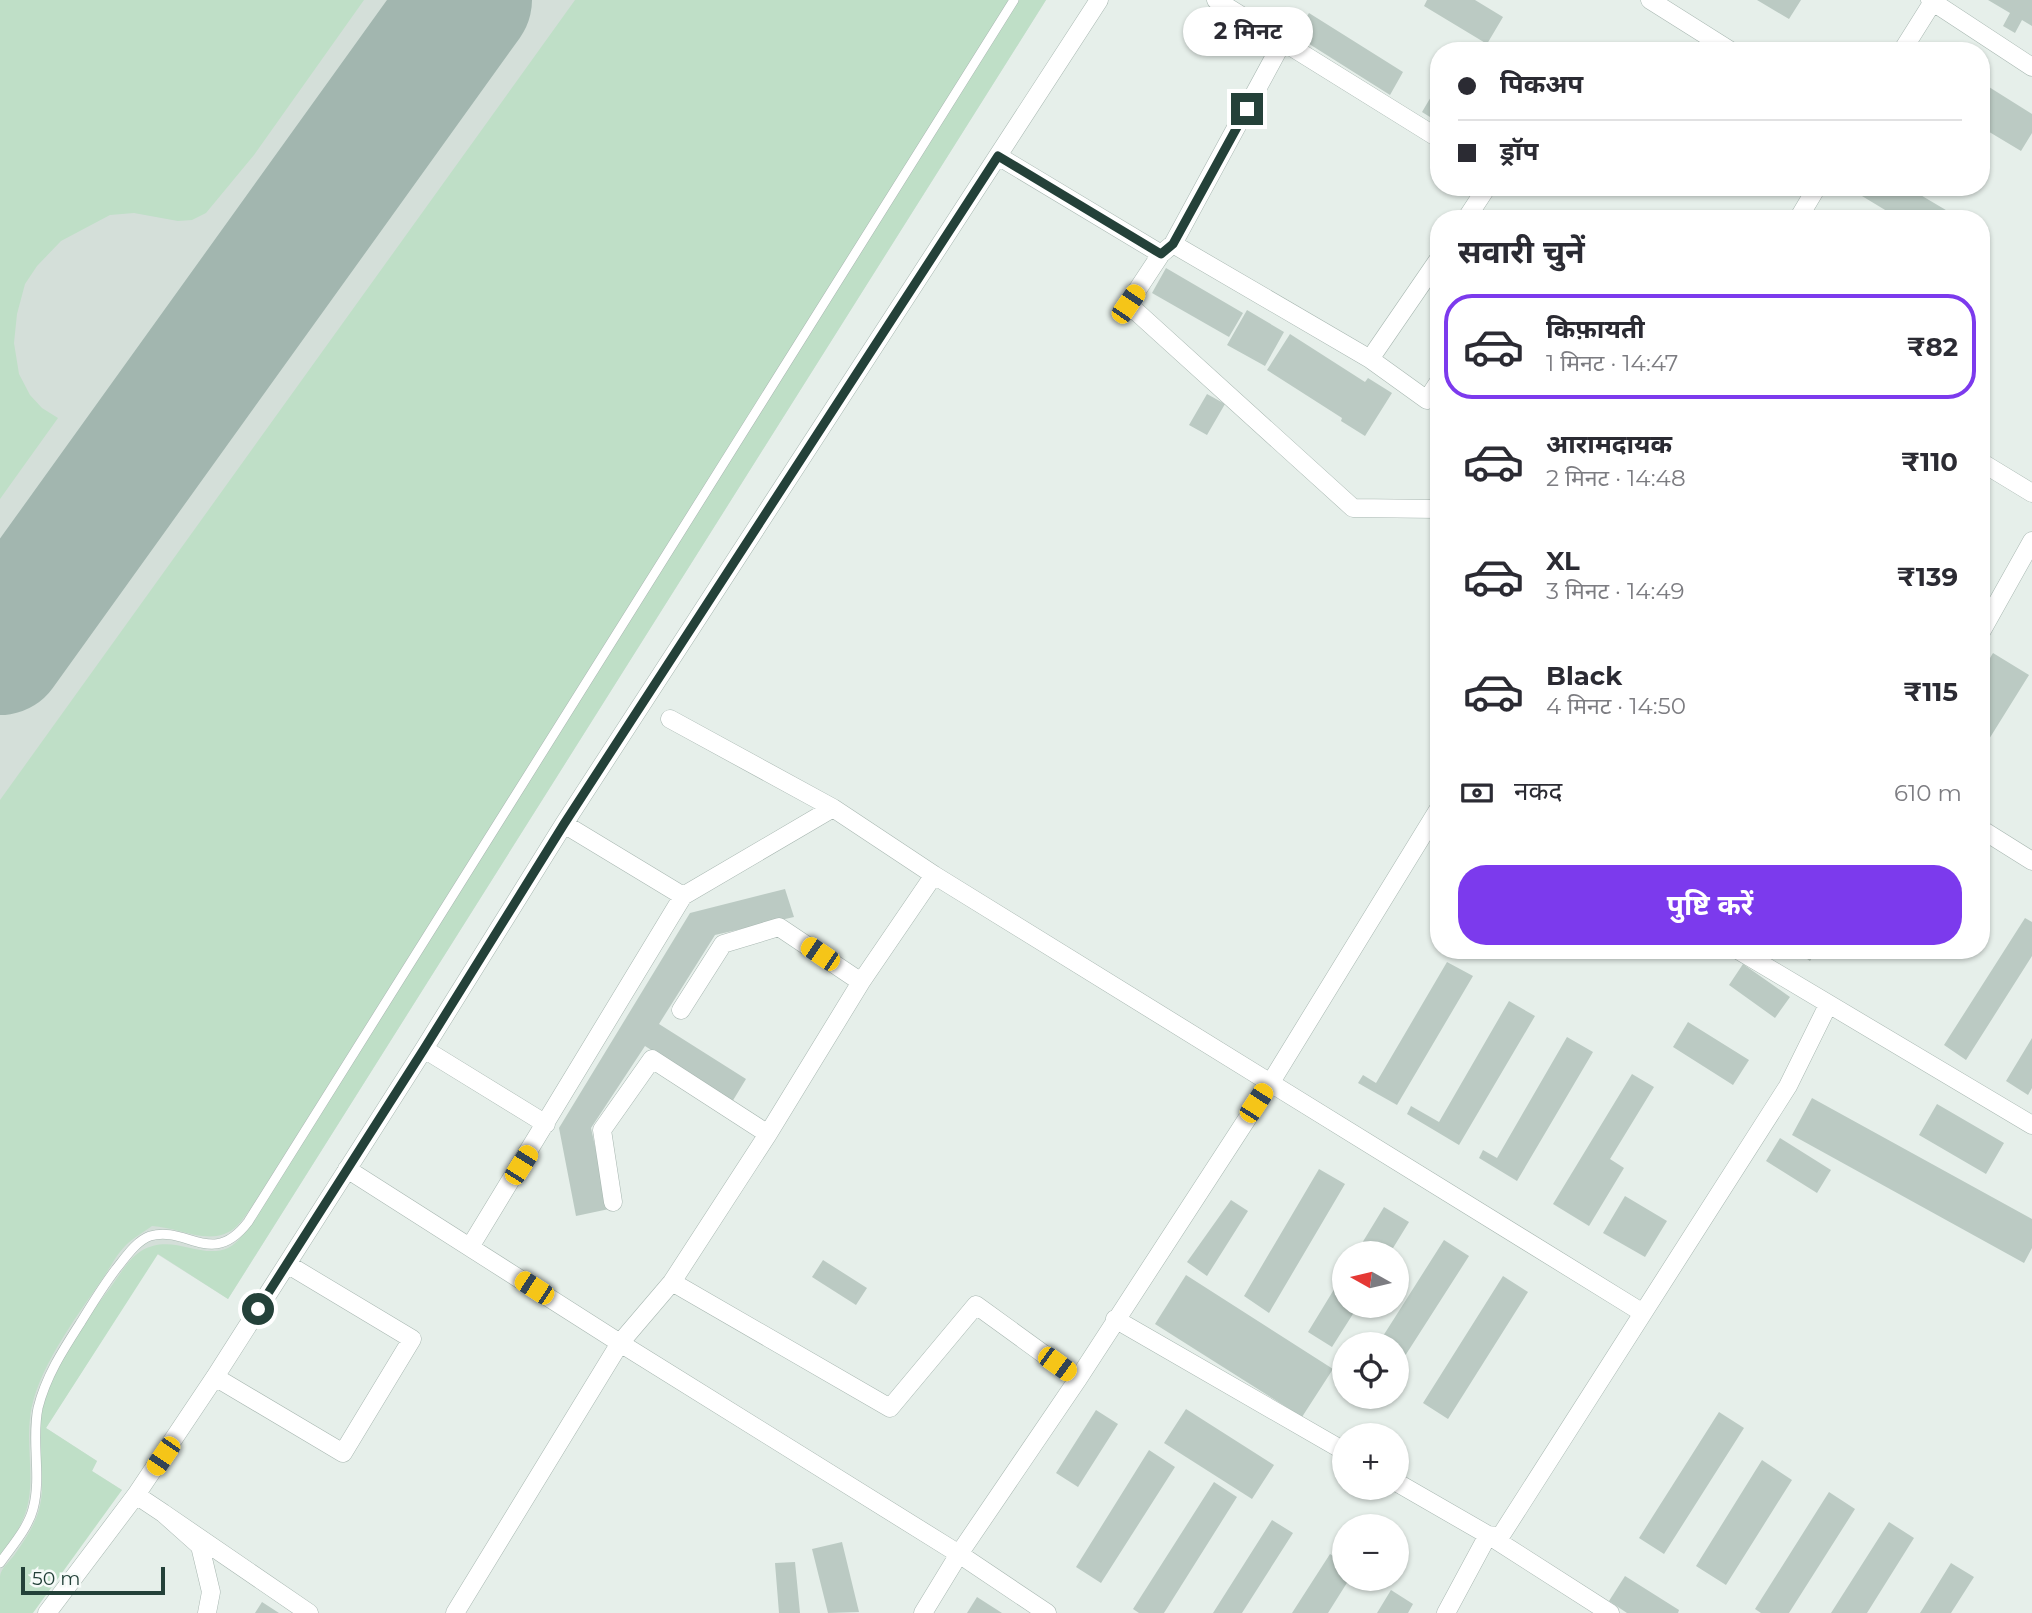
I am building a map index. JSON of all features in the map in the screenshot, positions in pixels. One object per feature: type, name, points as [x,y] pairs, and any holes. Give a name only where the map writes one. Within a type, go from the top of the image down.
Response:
[{"type":"street","points":[[47,1613],[136,1495],[215,1377],[564,824],[1099,0]]},
{"type":"street","points":[[1216,0],[1430,133]]},
{"type":"street","points":[[1650,0],[1717,42]]},
{"type":"street","points":[[1907,42],[1932,1],[2032,67]]},
{"type":"street","points":[[1283,41],[1167,249],[1128,304],[1353,508],[1430,509]]},
{"type":"street","points":[[998,156],[1370,359],[1427,400],[1430,395]]},
{"type":"street","points":[[1370,359],[1430,272]]},
{"type":"street","points":[[1990,467],[2032,493]]},
{"type":"street","points":[[1990,616],[2032,541]]},
{"type":"street","points":[[670,719],[833,808],[934,875],[1643,1313]]},
{"type":"street","points":[[470,1247],[683,896],[833,808]]},
{"type":"street","points":[[923,1613],[959,1554],[1078,1378],[1270,1082],[1430,823]]},
{"type":"street","points":[[564,824],[683,896]]},
{"type":"street","points":[[1990,835],[2032,861]]},
{"type":"street","points":[[456,1613],[620,1343],[672,1282],[768,1134],[861,982],[934,875]]},
{"type":"street","points":[[681,1010],[723,944],[779,927],[861,982]]},
{"type":"street","points":[[1753,959],[2032,1125]]},
{"type":"street","points":[[1488,1535],[1500,1537],[1788,1086],[1828,1005]]},
{"type":"street","points":[[424,1049],[546,1124]]},
{"type":"street","points":[[613,1202],[602,1130],[652,1059],[768,1134]]},
{"type":"street","points":[[347,1168],[620,1343],[959,1554],[1024,1607],[1047,1613]]},
{"type":"street","points":[[215,1377],[343,1453],[412,1339],[287,1264]]},
{"type":"street","points":[[672,1282],[890,1408],[976,1304],[1078,1378]]},
{"type":"street","points":[[1115,1319],[1332,1444]]},
{"type":"street","points":[[1409,1489],[1488,1535],[1610,1613]]},
{"type":"street","points":[[136,1495],[309,1613]]},
{"type":"street","points":[[163,1513],[200,1546],[211,1592],[206,1613]]},
{"type":"street","points":[[1446,1613],[1488,1535]]},
{"type":"lane","points":[[0,1563],[29,1521],[33,1510],[37,1476],[37,1412],[47,1380],[57,1359],[102,1289],[127,1255],[150,1237],[174,1237],[200,1244],[212,1244],[233,1238],[248,1222],[1014,0]]},
{"type":"shaded area","points":[[0,0],[1046,0],[228,1299],[157,1254],[46,1428],[97,1461],[92,1471],[122,1490],[0,1613]]},
{"type":"green space","points":[[0,0],[364,0],[254,155],[206,213],[192,220],[178,221],[134,213],[110,215],[61,241],[37,266],[25,284],[17,314],[14,343],[19,374],[30,395],[42,408],[58,418],[0,499]]},
{"type":"green space","points":[[575,0],[1009,0],[251,1208],[237,1226],[217,1236],[196,1235],[152,1226],[122,1249],[68,1329],[48,1364],[33,1400],[29,1431],[30,1482],[27,1507],[18,1529],[0,1555],[0,800]]},
{"type":"green space","points":[[1019,0],[1046,0],[228,1299],[158,1254],[46,1428],[97,1461],[92,1471],[122,1490],[33,1613],[0,1613],[1,1573],[31,1529],[41,1503],[40,1428],[48,1390],[75,1336],[124,1268],[141,1251],[164,1244],[207,1251],[228,1248],[240,1238],[257,1216]]},
{"type":"building","points":[[1427,0],[1475,0],[1503,17],[1488,42],[1484,42],[1424,6]]},
{"type":"building","points":[[1757,0],[1801,0],[1789,19]]},
{"type":"building","points":[[1988,0],[2032,0],[2032,26],[2022,20],[2015,33],[2003,26],[2010,13]]},
{"type":"building","points":[[1309,13],[1403,72],[1390,95],[1295,35]]},
{"type":"building","points":[[1990,88],[2032,114],[2032,133],[2021,151],[1990,132]]},
{"type":"building","points":[[1430,98],[1430,117],[1422,112]]},
{"type":"building","points":[[1862,196],[1922,196],[1946,210],[1885,210]]},
{"type":"building","points":[[1166,268],[1243,313],[1229,337],[1152,293]]},
{"type":"building","points":[[1247,310],[1284,332],[1265,366],[1227,345]]},
{"type":"building","points":[[1290,334],[1365,382],[1368,378],[1392,393],[1365,436],[1267,370]]},
{"type":"building","points":[[1207,394],[1225,404],[1207,435],[1189,425]]},
{"type":"building","points":[[1993,653],[2029,675],[1990,738],[1990,658]]},
{"type":"building","points":[[785,889],[794,917],[715,935],[659,1024],[746,1079],[732,1102],[645,1046],[591,1128],[609,1209],[576,1216],[559,1128],[690,913]]},
{"type":"building","points":[[2025,918],[2032,922],[2032,956],[1966,1060],[1944,1045]]},
{"type":"building","points":[[1447,962],[1473,976],[1397,1105],[1358,1083],[1363,1075],[1376,1083]]},
{"type":"building","points":[[1743,964],[1790,997],[1775,1018],[1729,985]]},
{"type":"building","points":[[1509,1001],[1535,1016],[1459,1145],[1407,1114],[1411,1106],[1439,1122]]},
{"type":"building","points":[[1688,1022],[1749,1060],[1733,1085],[1673,1047]]},
{"type":"building","points":[[1567,1037],[1593,1052],[1517,1181],[1479,1158],[1483,1150],[1497,1158]]},
{"type":"building","points":[[2032,1038],[2032,1088],[2028,1095],[2006,1081]]},
{"type":"building","points":[[1632,1074],[1654,1087],[1610,1159],[1624,1168],[1589,1226],[1553,1204]]},
{"type":"building","points":[[1812,1098],[2032,1219],[2032,1248],[2024,1263],[1792,1135]]},
{"type":"building","points":[[1937,1104],[2004,1143],[1986,1174],[1919,1135]]},
{"type":"building","points":[[1780,1138],[1831,1170],[1817,1193],[1766,1161]]},
{"type":"building","points":[[1319,1169],[1345,1184],[1269,1313],[1244,1296]]},
{"type":"building","points":[[1625,1196],[1667,1221],[1645,1257],[1603,1233]]},
{"type":"building","points":[[1231,1200],[1248,1211],[1207,1276],[1187,1262]]},
{"type":"building","points":[[1384,1207],[1409,1222],[1397,1241],[1363,1241]]},
{"type":"building","points":[[1444,1240],[1469,1256],[1409,1350],[1409,1332],[1386,1332],[1394,1318],[1409,1318],[1409,1295]]},
{"type":"building","points":[[823,1260],[867,1288],[856,1305],[812,1277]]},
{"type":"building","points":[[1186,1275],[1332,1371],[1302,1417],[1155,1324]]},
{"type":"building","points":[[1503,1276],[1528,1292],[1448,1419],[1423,1403]]},
{"type":"building","points":[[1332,1293],[1332,1318],[1350,1318],[1342,1332],[1332,1332],[1332,1347],[1308,1332]]},
{"type":"building","points":[[1186,1409],[1274,1465],[1252,1499],[1164,1443]]},
{"type":"building","points":[[1096,1410],[1118,1424],[1078,1487],[1056,1473]]},
{"type":"building","points":[[1719,1412],[1744,1428],[1664,1554],[1639,1538]]},
{"type":"building","points":[[1149,1450],[1175,1467],[1101,1583],[1076,1567]]},
{"type":"building","points":[[1762,1460],[1792,1480],[1726,1585],[1696,1566]]},
{"type":"building","points":[[1214,1482],[1237,1497],[1164,1613],[1139,1613],[1133,1609]]},
{"type":"building","points":[[1829,1492],[1855,1509],[1789,1613],[1761,1613],[1755,1609]]},
{"type":"building","points":[[1272,1520],[1293,1533],[1242,1613],[1213,1613]]},
{"type":"building","points":[[1889,1522],[1914,1538],[1867,1613],[1831,1613]]},
{"type":"building","points":[[842,1542],[859,1612],[828,1613],[812,1549]]},
{"type":"building","points":[[1330,1554],[1332,1555],[1332,1591],[1342,1591],[1328,1613],[1292,1613]]},
{"type":"building","points":[[795,1562],[800,1613],[779,1613],[775,1563]]},
{"type":"building","points":[[1951,1563],[1974,1577],[1951,1613],[1920,1613]]},
{"type":"building","points":[[1625,1576],[1679,1610],[1678,1613],[1627,1613],[1609,1601]]},
{"type":"building","points":[[1390,1591],[1413,1604],[1408,1613],[1377,1613]]},
{"type":"building","points":[[977,1597],[1002,1613],[967,1613]]},
{"type":"building","points":[[262,1602],[279,1613],[255,1613]]},
{"type":"runway","points":[[0,650],[467,0]]},
{"type":"route","points":[[258,1309],[564,824],[998,156],[1161,254],[1173,244],[1247,109]]}]
